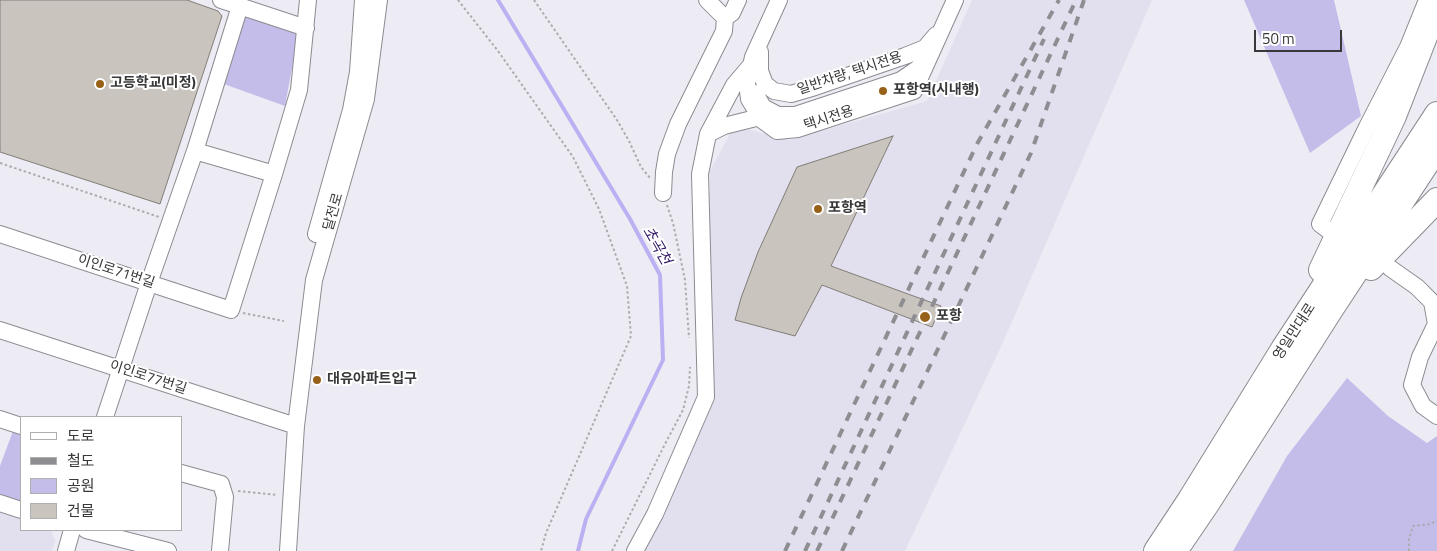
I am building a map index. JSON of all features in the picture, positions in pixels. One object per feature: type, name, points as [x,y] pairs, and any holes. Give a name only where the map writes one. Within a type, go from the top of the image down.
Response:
[{"type":"highway","points":[[1283,350],[1394,116],[1437,6]]},
{"type":"highway","name":"영일만대로","points":[[1156,551],[1283,350],[1437,114]]},
{"type":"highway","name":"영일만대로","points":[[1175,551],[1437,148]]},
{"type":"highway","points":[[1330,311],[1437,200]]},
{"type":"street","points":[[220,0],[306,28]]},
{"type":"street","points":[[231,310],[299,90],[308,0]]},
{"type":"street","name":"달전로","points":[[296,426],[290,407],[305,273],[351,110],[358,72],[364,0]]},
{"type":"street","name":"달전로","points":[[288,551],[296,426],[314,280],[366,99],[379,0]]},
{"type":"street","points":[[663,194],[667,154],[678,124],[724,31],[724,18],[707,0]]},
{"type":"street","points":[[724,18],[732,13],[738,0]]},
{"type":"street","points":[[708,134],[724,126],[760,118],[749,99],[747,83],[760,42],[779,0]]},
{"type":"street","name":"택시전용","points":[[760,118],[777,131],[798,129],[914,92],[955,0]]},
{"type":"street","points":[[1332,233],[1320,224],[1366,127],[1408,47],[1427,0]]},
{"type":"street","points":[[106,416],[149,283],[195,152],[240,6]]},
{"type":"street","name":"일반차량, 택시전용","points":[[760,42],[760,71],[765,84],[774,92],[791,94],[925,48],[941,30]]},
{"type":"street","points":[[750,69],[754,90],[763,107],[778,115],[795,114],[901,80],[929,59]]},
{"type":"street","points":[[635,551],[655,514],[706,397],[700,174],[708,134],[734,85],[750,69]]},
{"type":"street","points":[[195,152],[274,174]]},
{"type":"street","name":"이인로71번길","points":[[0,234],[231,310]]},
{"type":"street","points":[[1390,268],[1417,287],[1432,302],[1436,324],[1420,357],[1412,385],[1423,406],[1437,416]]},
{"type":"street","name":"이인로77번길","points":[[0,330],[296,426]]},
{"type":"street","points":[[0,419],[20,426]]},
{"type":"street","points":[[182,473],[221,484],[225,497],[220,551]]},
{"type":"street","points":[[0,503],[20,510]]},
{"type":"street","points":[[66,551],[72,531]]},
{"type":"street","points":[[90,531],[168,551]]},
{"type":"path","points":[[458,0],[498,51],[572,157],[599,209],[627,286],[631,336],[546,533],[541,551]]},
{"type":"path","points":[[534,0],[617,120],[641,166],[663,194],[673,223],[685,280],[689,337]]},
{"type":"path","points":[[0,163],[162,218]]},
{"type":"path","points":[[231,310],[284,321]]},
{"type":"path","points":[[612,551],[664,444],[683,410],[689,386],[690,366]]},
{"type":"path","points":[[223,489],[277,496]]},
{"type":"path","points":[[1409,551],[1409,539],[1413,526],[1430,524],[1437,520]]},
{"type":"shaded area","points":[[972,0],[1152,0],[1004,340],[905,551],[643,551],[707,397],[710,171],[734,126],[789,140],[927,101]]},
{"type":"shaded area","points":[[0,512],[20,519],[20,531],[51,531],[55,541],[52,551],[0,551]]},
{"type":"green space","points":[[1244,0],[1334,0],[1361,116],[1310,153]]},
{"type":"green space","points":[[249,13],[294,28],[298,36],[285,106],[221,83],[242,17]]},
{"type":"green space","points":[[1347,378],[1388,416],[1427,443],[1437,436],[1437,551],[1233,551],[1287,456]]},
{"type":"green space","points":[[13,431],[20,433],[20,506],[0,498],[0,466]]},
{"type":"building","name":"고등학교(미정)","points":[[0,0],[187,0],[218,11],[222,16],[160,204],[0,152]]},
{"type":"building","name":"포항역","points":[[893,136],[831,266],[941,306],[932,327],[822,285],[795,336],[735,320],[758,252],[797,167]]},
{"type":"waterway","name":"초곡천","points":[[498,0],[630,219],[660,275],[663,360],[586,519],[578,551]]},
{"type":"railway","points":[[785,551],[977,144],[1059,0]]},
{"type":"railway","points":[[817,551],[1076,0]]},
{"type":"railway","points":[[842,551],[1031,153],[1084,0]]},
{"type":"railway","points":[[805,551],[1044,39]]},
{"type":"place","name":"고등학교(미정)","points":[[100,84]]},
{"type":"place","name":"포항역(시내행)","points":[[883,91]]},
{"type":"place","name":"포항역","points":[[818,209]]},
{"type":"place","name":"포항","points":[[925,317]]},
{"type":"place","name":"대유아파트입구","points":[[317,380]]}]
